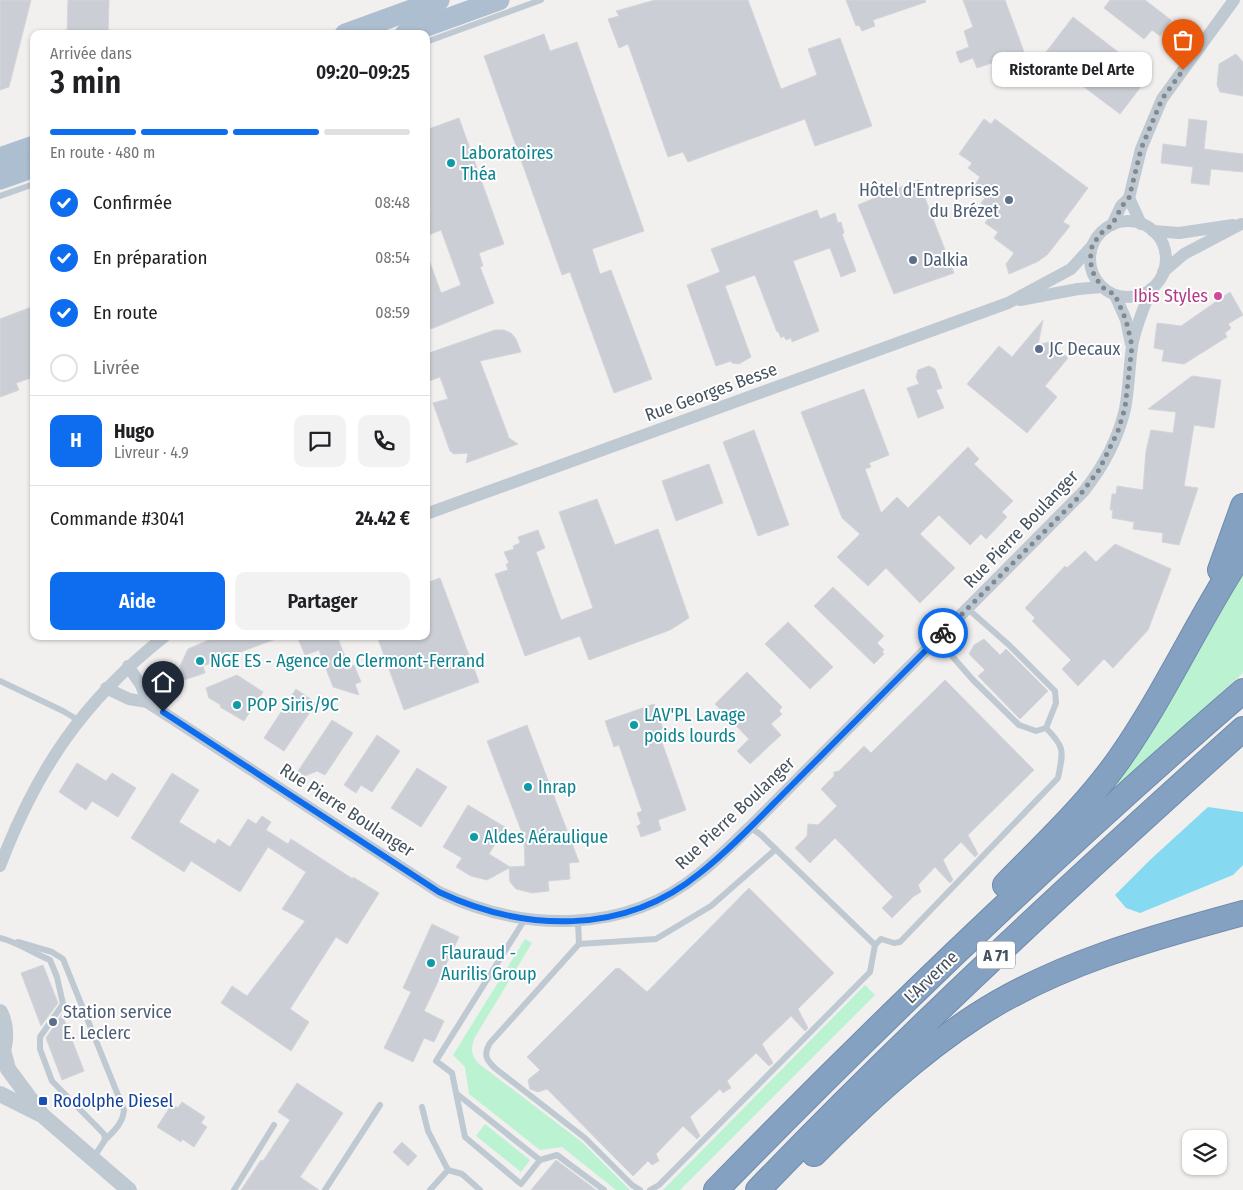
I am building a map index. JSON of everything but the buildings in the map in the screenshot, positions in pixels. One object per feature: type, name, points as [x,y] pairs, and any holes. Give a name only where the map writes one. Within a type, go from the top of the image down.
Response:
[{"type":"highway","points":[[1197,626],[1222,565],[1243,506]]},
{"type":"highway","points":[[959,949],[1004,886],[1085,802],[1120,758],[1174,670],[1197,626],[1243,552]]},
{"type":"highway","name":"L'Arverne","points":[[716,1190],[823,1081],[959,949],[1053,861],[1243,691]]},
{"type":"highway","name":"L'Arverne","points":[[758,1190],[927,1019],[1130,829],[1243,728]]},
{"type":"highway","points":[[778,1190],[897,1075],[976,1016],[1030,986],[1089,961],[1151,939],[1243,913]]},
{"type":"main road","points":[[356,30],[439,0]]},
{"type":"main road","points":[[416,30],[498,0]]},
{"type":"main road","points":[[0,158],[30,147]]},
{"type":"main road","points":[[0,179],[30,168]]},
{"type":"street","points":[[1112,225],[1122,206],[1129,198],[1141,149],[1162,99],[1234,0]]},
{"type":"street","points":[[1129,198],[1141,224]]},
{"type":"street","points":[[1164,272],[1165,250],[1158,237],[1141,224],[1126,222],[1112,225],[1100,234],[1092,246],[1091,268],[1097,282],[1115,295],[1138,296],[1151,289],[1164,272],[1184,254],[1242,224]]},
{"type":"street","points":[[1153,232],[1179,233],[1242,224]]},
{"type":"street","name":"Rue Georges Besse","points":[[430,513],[1008,302],[1071,269],[1092,246]]},
{"type":"street","name":"Rue Georges Besse","points":[[1008,302],[1078,289],[1102,287]]},
{"type":"street","name":"Rue Pierre Boulanger","points":[[106,688],[129,699],[147,702],[439,892],[465,904],[525,919],[578,922],[631,912],[671,892],[700,874],[750,827],[1068,509],[1096,475],[1110,450],[1123,415],[1132,346],[1140,317],[1151,289]]},
{"type":"street","name":"Rue Pierre Boulanger","points":[[1115,295],[1126,320],[1132,346]]},
{"type":"street","points":[[1,860],[35,785],[78,720],[128,666],[160,640]]},
{"type":"street","points":[[128,666],[141,685],[147,702]]},
{"type":"street","points":[[0,1012],[5,1026],[2,1054],[8,1069],[42,1115],[129,1190]]},
{"type":"street","points":[[0,1094],[42,1115]]},
{"type":"lane","points":[[430,41],[541,0]]},
{"type":"lane","points":[[0,196],[30,185]]},
{"type":"lane","points":[[968,609],[1009,645],[1054,691],[1056,704],[1046,728]]},
{"type":"lane","points":[[937,639],[973,680],[1018,725],[1036,731],[1046,728]]},
{"type":"lane","points":[[0,681],[78,720]]},
{"type":"lane","points":[[650,1190],[659,1185],[870,972],[875,945],[880,939],[894,944],[900,942],[1058,778],[1063,751],[1057,739],[1046,728]]},
{"type":"lane","points":[[750,827],[776,849],[875,945]]},
{"type":"lane","points":[[640,1190],[632,1185],[585,1138],[496,1069],[485,1058],[485,1051],[490,1043],[579,944],[656,939],[711,906],[776,849]]},
{"type":"lane","points":[[525,919],[436,1061],[452,1073],[465,1138],[522,1187],[540,1160],[557,1155],[604,1190]]},
{"type":"lane","points":[[578,922],[579,944]]},
{"type":"lane","points":[[0,938],[52,952],[63,959],[124,1110],[123,1117],[118,1126],[92,1158]]},
{"type":"lane","points":[[12,940],[26,950],[50,960],[57,977],[63,1004],[40,1038],[40,1049],[52,1081],[98,1127],[104,1134],[105,1140]]},
{"type":"lane","points":[[457,1094],[540,1160]]},
{"type":"lane","points":[[325,1190],[380,1105]]},
{"type":"lane","points":[[422,1107],[428,1131],[448,1170],[462,1174],[480,1190]]},
{"type":"lane","points":[[234,1190],[274,1124]]},
{"type":"lane","points":[[430,1190],[448,1170]]},
{"type":"green space","points":[[1243,565],[1243,673],[1106,797],[1151,726]]},
{"type":"green space","points":[[525,939],[532,943],[475,1037],[472,1053],[478,1063],[583,1143],[630,1190],[616,1190],[562,1147],[540,1150],[469,1094],[465,1067],[453,1055]]},
{"type":"green space","points":[[865,985],[875,995],[680,1190],[663,1190]]},
{"type":"green space","points":[[485,1124],[530,1160],[521,1172],[476,1136]]},
{"type":"water","points":[[1208,807],[1243,812],[1243,865],[1233,875],[1140,913],[1126,908],[1115,895]]},
{"type":"way so far","points":[[943,633],[1068,509],[1093,479],[1110,450],[1125,408],[1132,346],[1126,320],[1115,295],[1108,292],[1097,282],[1091,268],[1092,246],[1100,234],[1112,225],[1122,206],[1129,198],[1141,149],[1162,99],[1183,70]]},
{"type":"place","name":"Ristorante Del Arte","points":[[1183,70]]},
{"type":"place","name":"Laboratoires Théa","points":[[451,163]]},
{"type":"place","name":"Hôtel d'Entreprises du Brézet","points":[[1009,200]]},
{"type":"place","name":"Dalkia","points":[[913,260]]},
{"type":"place","name":"Ibis Styles","points":[[1218,296]]},
{"type":"place","name":"JC Decaux","points":[[1039,349]]},
{"type":"place","name":"NGE ES - Agence de Clermont-Ferrand","points":[[200,661]]},
{"type":"place","name":"POP Siris/9C","points":[[237,705]]},
{"type":"place","name":"LAV'PL Lavage poids lourds","points":[[634,725]]},
{"type":"place","name":"Inrap","points":[[528,787]]},
{"type":"place","name":"Aldes Aéraulique","points":[[474,837]]},
{"type":"place","name":"Flauraud - Aurilis Group","points":[[431,963]]},
{"type":"place","name":"Station service E. Leclerc","points":[[53,1022]]},
{"type":"place","name":"Rodolphe Diesel","points":[[43,1101]]},
{"type":"route","points":[[163,712],[439,892],[465,904],[497,914],[551,922],[578,922],[631,912],[658,900],[700,874],[750,827],[943,633]]}]
